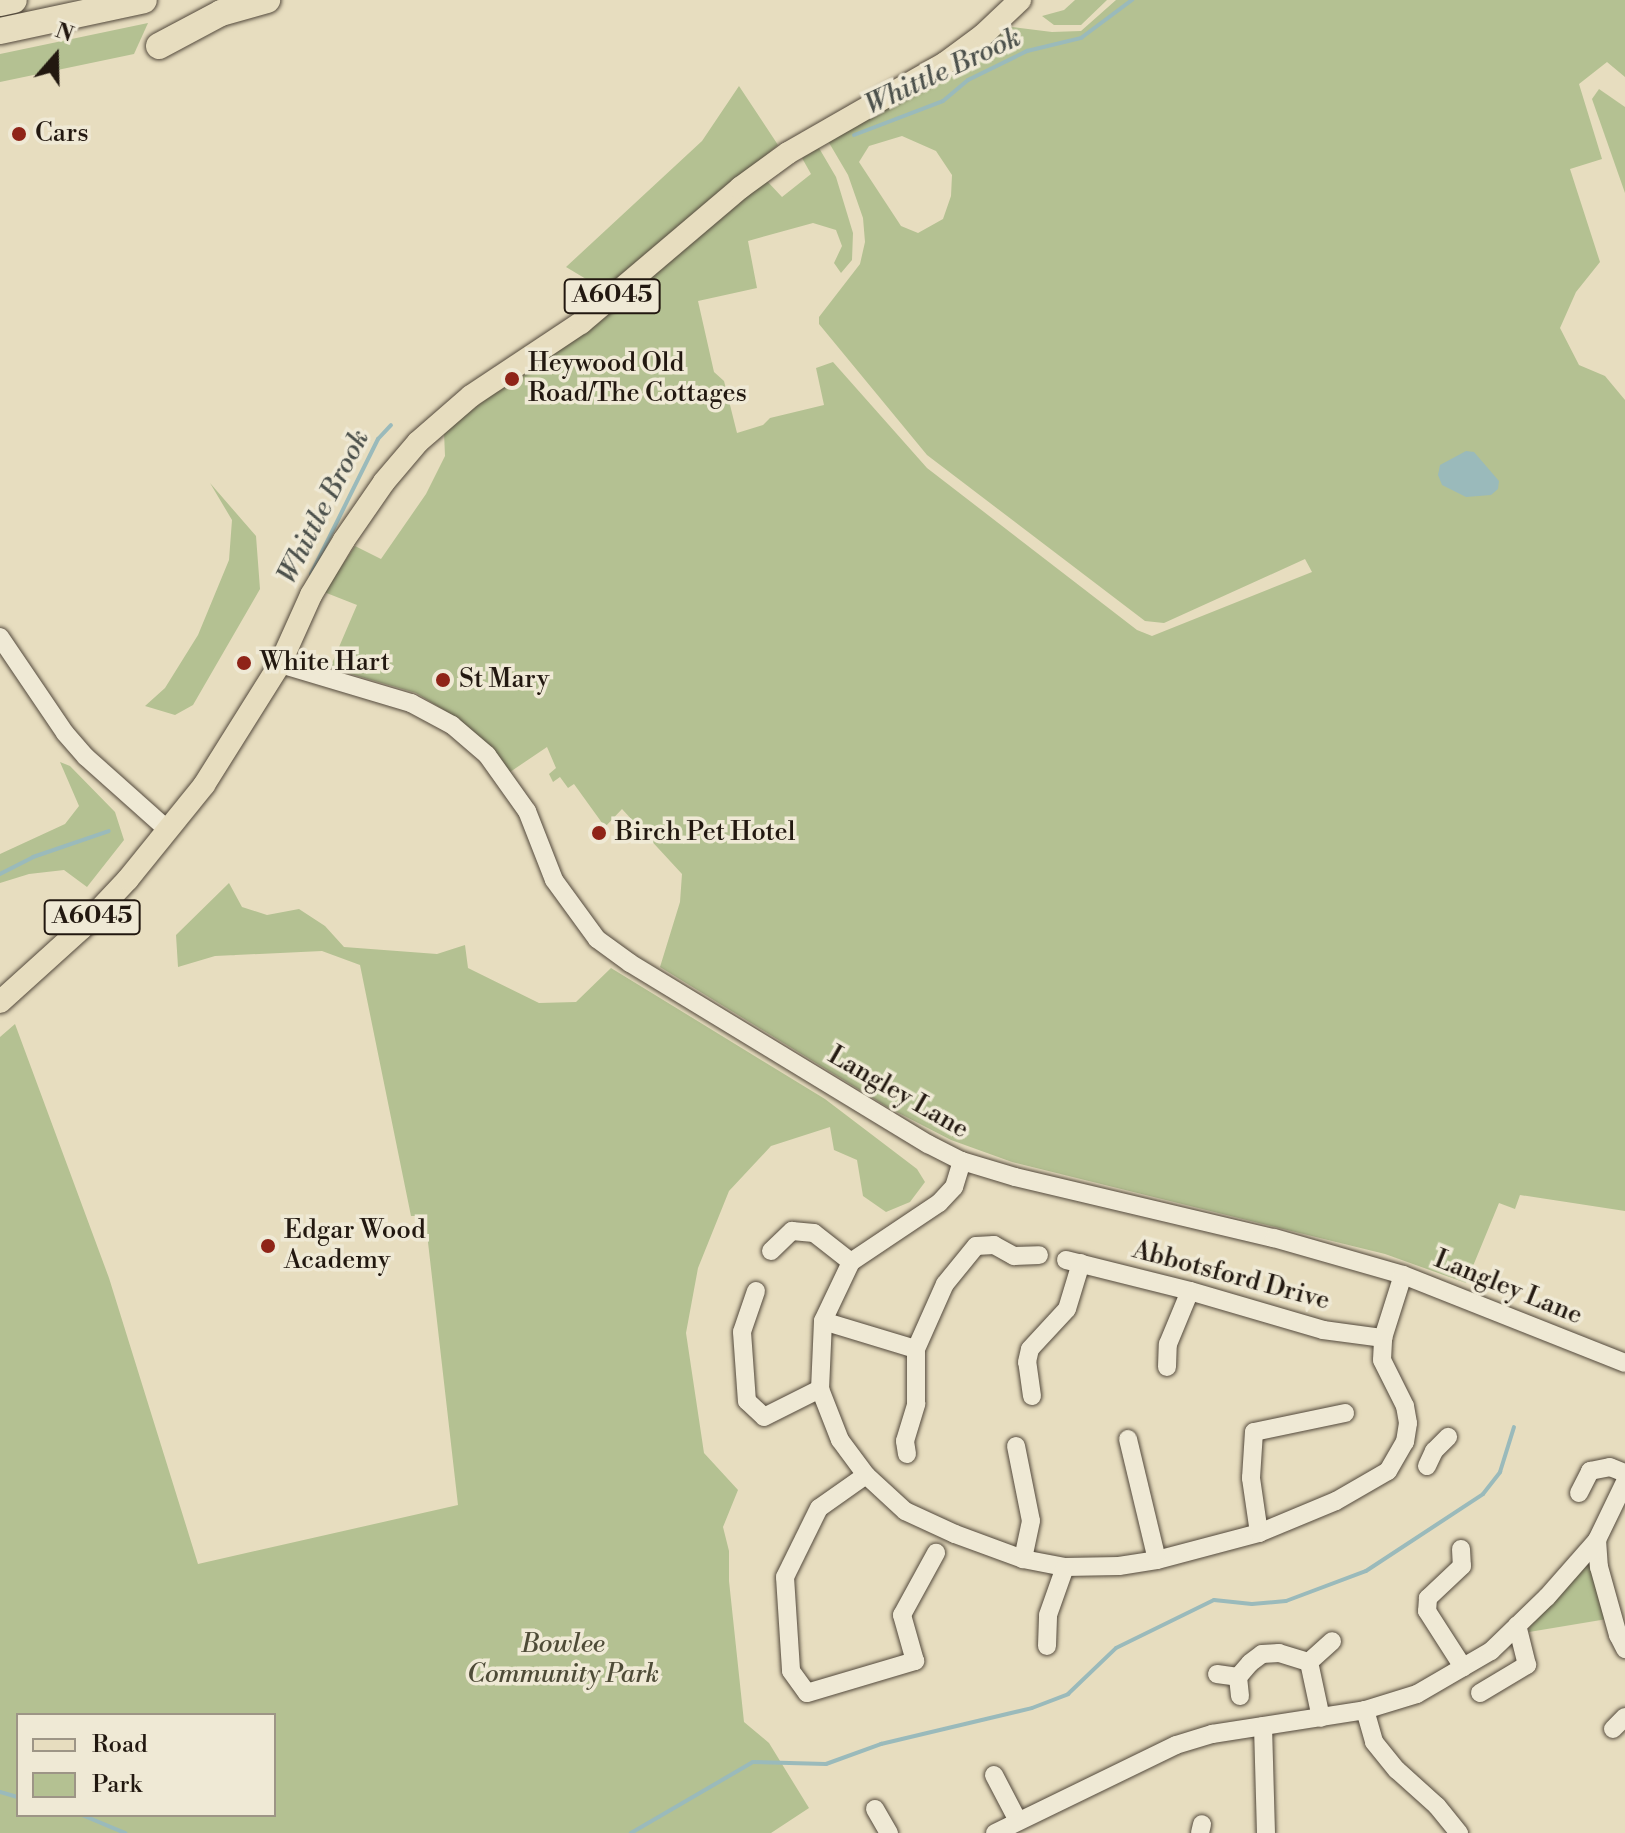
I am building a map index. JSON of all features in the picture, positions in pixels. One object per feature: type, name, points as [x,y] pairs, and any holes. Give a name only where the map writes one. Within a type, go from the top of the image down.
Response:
[{"type":"highway","points":[[0,3],[14,0]]},
{"type":"highway","points":[[0,31],[144,0]]},
{"type":"highway","points":[[159,46],[221,13],[267,0]]},
{"type":"main road","name":"A6045","points":[[0,1002],[82,928],[168,830],[224,756],[280,664],[311,595],[344,540],[384,482],[443,418],[581,323],[752,179],[788,153],[945,63],[983,35],[1020,0]]},
{"type":"street","points":[[0,637],[65,733],[86,757],[168,830]]},
{"type":"street","name":"Langley Lane","points":[[280,664],[411,703],[452,725],[487,755],[527,811],[554,880],[597,939],[630,963],[928,1144],[962,1161],[1274,1238],[1403,1275],[1491,1307],[1625,1363]]},
{"type":"street","points":[[962,1161],[954,1187],[939,1203],[851,1262],[823,1321],[820,1389],[840,1440],[866,1475],[905,1511],[955,1534],[1023,1559],[1065,1567],[1119,1566],[1157,1560],[1259,1533],[1371,1484],[1388,1471],[1405,1442],[1405,1406],[1382,1360],[1383,1338],[1403,1275]]},
{"type":"street","points":[[771,1251],[792,1231],[814,1233],[851,1262]]},
{"type":"street","points":[[907,1454],[905,1441],[916,1404],[916,1349],[945,1284],[976,1246],[994,1245],[1014,1256],[1039,1255]]},
{"type":"street","name":"Abbotsford Drive","points":[[1032,1396],[1027,1362],[1030,1349],[1067,1309],[1073,1262],[1190,1291],[1323,1330],[1383,1338]]},
{"type":"street","points":[[756,1291],[742,1332],[747,1401],[764,1417],[820,1389]]},
{"type":"street","points":[[1167,1367],[1168,1344],[1190,1291]]},
{"type":"street","points":[[823,1321],[916,1349]]},
{"type":"street","points":[[1259,1533],[1251,1478],[1254,1432],[1345,1413]]},
{"type":"street","points":[[1405,1442],[1431,1459],[1448,1437]]},
{"type":"street","points":[[1128,1439],[1157,1560]]},
{"type":"street","points":[[1016,1446],[1031,1521],[1023,1559]]},
{"type":"street","points":[[1579,1493],[1590,1471],[1610,1467],[1625,1473]]},
{"type":"street","points":[[866,1475],[819,1508],[785,1577],[791,1671],[807,1693],[915,1661],[902,1615],[936,1553]]},
{"type":"street","points":[[995,1833],[1176,1745],[1212,1734],[1365,1710],[1417,1694],[1491,1651],[1597,1540],[1624,1489]]},
{"type":"street","points":[[1597,1540],[1599,1567],[1618,1635],[1625,1649]]},
{"type":"street","points":[[1463,1667],[1427,1611],[1428,1598],[1467,1562]]},
{"type":"street","points":[[1047,1646],[1048,1615],[1065,1567]]},
{"type":"street","points":[[1480,1693],[1527,1665],[1517,1625]]},
{"type":"street","points":[[1309,1662],[1332,1641]]},
{"type":"street","points":[[1217,1674],[1239,1686],[1262,1654],[1279,1653],[1309,1662]]},
{"type":"street","points":[[1309,1662],[1321,1718]]},
{"type":"street","points":[[1365,1710],[1374,1742],[1459,1833]]},
{"type":"street","points":[[1263,1726],[1266,1833]]},
{"type":"street","points":[[994,1775],[1011,1792],[1018,1821]]},
{"type":"street","points":[[875,1809],[890,1826]]},
{"type":"green space","points":[[1075,0],[1107,0],[1081,25],[1054,25],[1042,16],[1064,10]]},
{"type":"green space","points":[[1116,0],[1625,0],[1625,77],[1607,62],[1579,84],[1602,159],[1570,169],[1600,262],[1576,292],[1560,328],[1579,365],[1605,376],[1625,400],[1625,1211],[1520,1195],[1515,1209],[1499,1203],[1466,1283],[1385,1254],[1012,1162],[951,1140],[889,1108],[660,967],[680,902],[682,874],[622,809],[605,827],[574,784],[568,788],[560,777],[553,782],[549,774],[556,768],[547,747],[510,772],[491,748],[457,718],[416,693],[330,668],[357,605],[324,592],[355,546],[381,559],[426,494],[445,456],[444,432],[766,180],[782,197],[811,174],[802,158],[819,148],[836,177],[853,233],[852,260],[841,273],[834,263],[842,246],[836,230],[813,223],[748,241],[757,288],[698,301],[714,372],[724,381],[737,433],[763,425],[770,418],[824,405],[816,368],[833,362],[927,468],[1137,630],[1152,636],[1312,572],[1305,559],[1164,623],[1145,621],[927,455],[819,324],[819,317],[860,264],[865,242],[863,218],[848,175],[828,141],[1005,26],[1052,32],[1081,31]],"holes":[[[902,136],[936,151],[952,175],[951,196],[943,219],[918,233],[901,226],[859,162],[869,146]]]},
{"type":"green space","points":[[148,23],[134,54],[0,82],[0,54]]},
{"type":"green space","points":[[739,86],[778,145],[606,291],[566,267],[702,141]]},
{"type":"green space","points":[[1599,89],[1625,107],[1625,193],[1592,99]]},
{"type":"green space","points":[[210,483],[256,536],[260,589],[193,705],[175,715],[145,706],[165,688],[198,635],[229,560],[232,520]]},
{"type":"green space","points":[[60,762],[70,766],[115,812],[124,840],[87,887],[64,870],[29,874],[0,883],[0,854],[65,824],[79,806]]},
{"type":"green space","name":"Bowlee Community Park","points":[[229,883],[242,907],[267,915],[299,909],[325,926],[344,947],[437,954],[465,945],[468,968],[539,1003],[576,1002],[611,968],[825,1099],[917,1169],[925,1182],[910,1202],[886,1212],[863,1196],[857,1160],[834,1150],[830,1127],[771,1146],[729,1191],[698,1268],[686,1333],[704,1453],[738,1490],[723,1527],[729,1551],[729,1581],[744,1722],[769,1743],[809,1808],[771,1833],[0,1833],[0,1037],[15,1024],[109,1278],[198,1564],[458,1505],[425,1216],[411,1216],[360,965],[322,951],[215,956],[178,967],[176,935]]},
{"type":"green space","points":[[1595,1557],[1607,1619],[1529,1632],[1531,1617]]},
{"type":"water","points":[[1466,451],[1474,452],[1499,481],[1498,489],[1491,495],[1466,497],[1442,485],[1438,475],[1440,465]]},
{"type":"waterway","name":"Whittle Brook","points":[[854,135],[943,101],[968,80],[1027,51],[1081,38],[1132,0]]},
{"type":"waterway","name":"Whittle Brook","points":[[311,574],[378,439],[391,425]]},
{"type":"waterway","name":"Whittle Brook","points":[[0,874],[33,857],[109,831]]},
{"type":"waterway","points":[[631,1833],[753,1762],[826,1764],[881,1744],[1032,1708],[1068,1694],[1116,1648],[1214,1600],[1252,1604],[1286,1601],[1366,1571],[1483,1494],[1500,1472],[1514,1427]]},
{"type":"waterway","points":[[0,1792],[16,1796]]},
{"type":"waterway","points":[[87,1817],[125,1833]]},
{"type":"place","name":"Cars","points":[[19,134]]},
{"type":"place","name":"Heywood Old Road/The Cottages","points":[[512,379]]},
{"type":"place","name":"White Hart","points":[[244,663]]},
{"type":"place","name":"St Mary","points":[[443,680]]},
{"type":"place","name":"Birch Pet Hotel","points":[[599,833]]},
{"type":"place","name":"Edgar Wood Academy","points":[[268,1246]]}]
